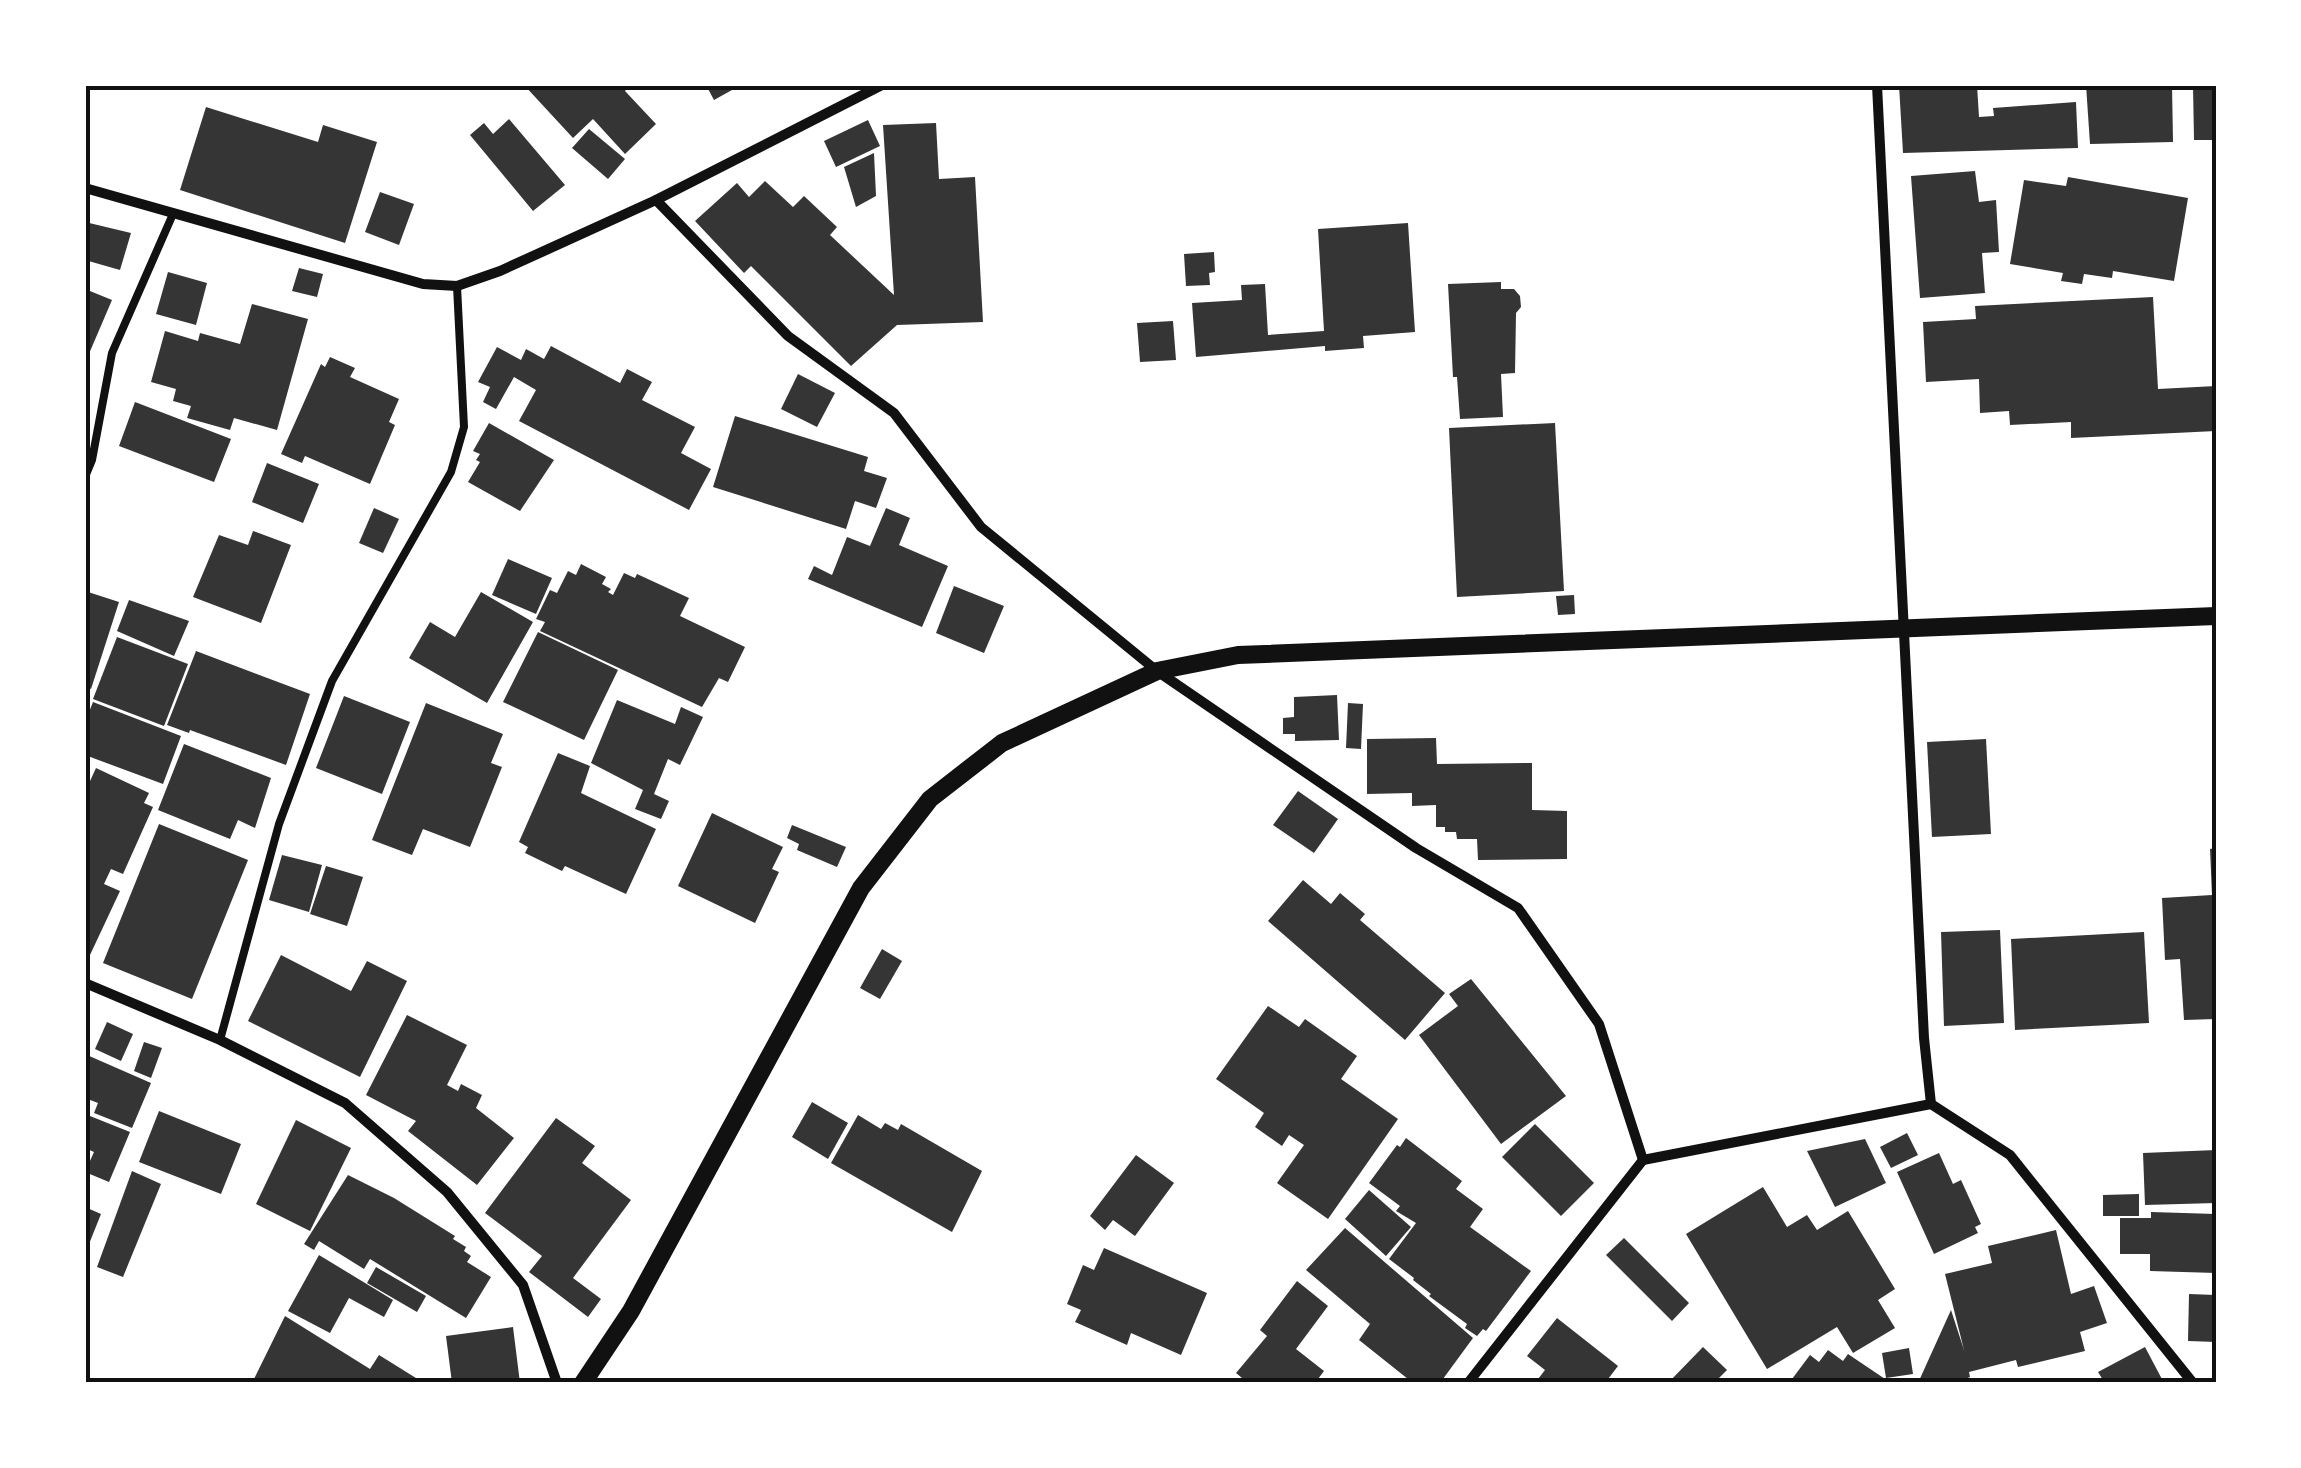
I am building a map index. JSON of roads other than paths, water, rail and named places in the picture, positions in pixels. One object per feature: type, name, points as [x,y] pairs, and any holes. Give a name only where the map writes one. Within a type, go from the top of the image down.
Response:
[{"type":"street","points":[[85,188],[424,284],[457,286],[500,271],[656,200],[882,85]]},
{"type":"street","points":[[1877,85],[1924,1038],[1931,1104]]},
{"type":"street","points":[[656,200],[788,336],[894,413],[981,527],[1156,671],[1416,848],[1518,908],[1598,1024],[1643,1160]]},
{"type":"street","points":[[582,1383],[631,1312],[862,888],[930,799],[1002,743],[1156,671],[1238,656],[2216,616]]},
{"type":"street","points":[[85,983],[220,1040],[346,1103],[448,1192],[523,1285],[557,1383]]},
{"type":"street","points":[[1468,1383],[1643,1160],[1931,1104],[2010,1155],[2193,1383]]},
{"type":"lane","points":[[85,477],[92,460],[112,354],[173,214]]},
{"type":"lane","points":[[220,1040],[279,824],[332,681],[451,472],[464,428],[457,286]]}]
